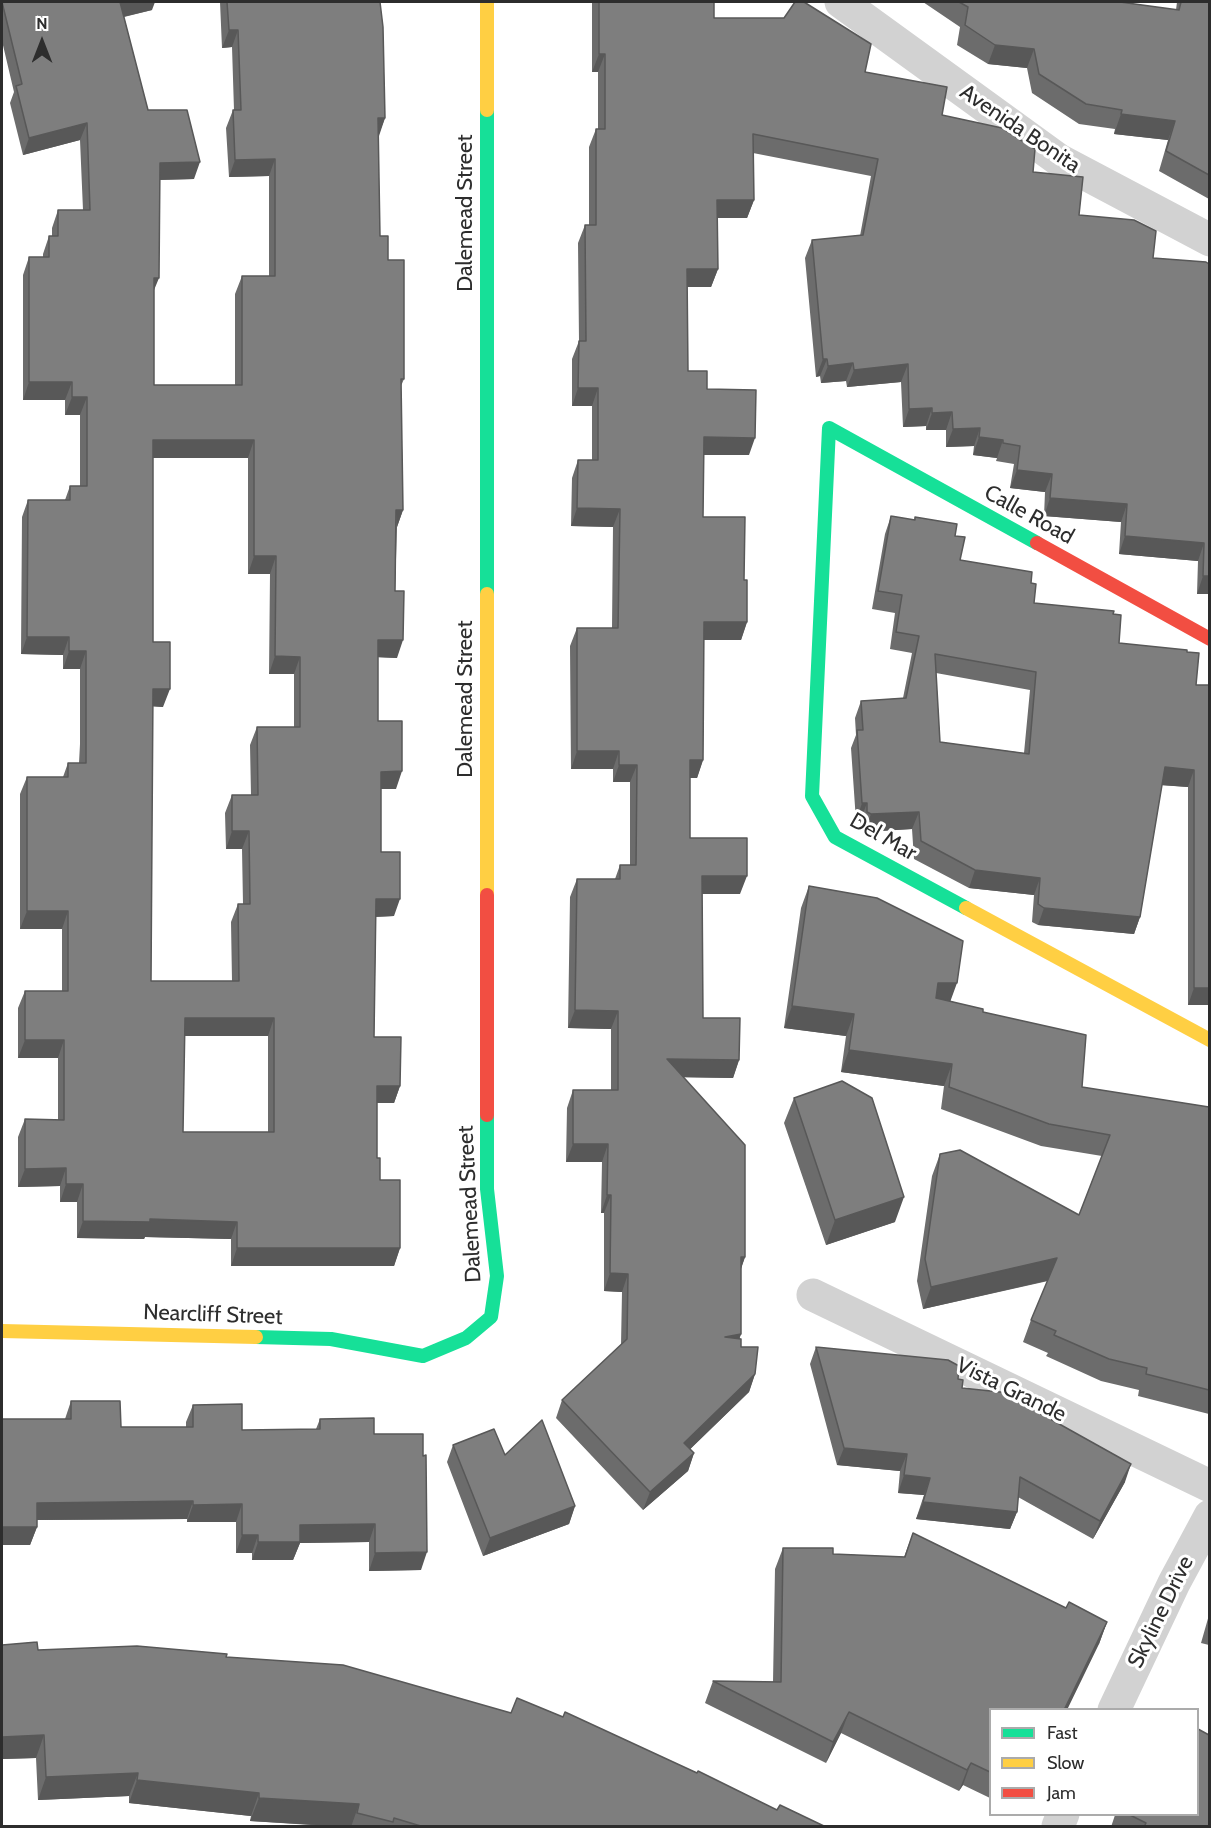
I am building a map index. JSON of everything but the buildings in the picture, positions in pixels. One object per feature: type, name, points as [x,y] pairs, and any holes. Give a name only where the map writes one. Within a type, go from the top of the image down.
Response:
[{"type":"street","name":"Dalemead Street","points":[[423,1356],[466,1338],[490,1317],[497,1276],[487,1189],[487,2]]},
{"type":"street","name":"Avenida Bonita","points":[[841,2],[1059,160],[1209,240]]},
{"type":"street","name":"Calle Road","points":[[829,428],[1209,639]]},
{"type":"street","name":"Del Mar","points":[[829,428],[812,796],[835,837],[1209,1040]]},
{"type":"street","name":"Vista Grande","points":[[813,1295],[1209,1486]]},
{"type":"street","name":"Nearcliff Street","points":[[2,1330],[331,1339],[423,1356]]},
{"type":"street","name":"Skyline Drive","points":[[1115,1708],[1174,1582],[1209,1516]]},
{"type":"traffic: fast","points":[[487,110],[487,594]]},
{"type":"traffic: fast","points":[[966,908],[835,837],[812,796],[829,428],[1037,543]]},
{"type":"traffic: fast","points":[[256,1337],[331,1339],[423,1356],[466,1338],[491,1317],[497,1276],[487,1189],[487,1115]]},
{"type":"traffic: slow","points":[[487,2],[487,110]]},
{"type":"traffic: slow","points":[[487,594],[487,895]]},
{"type":"traffic: slow","points":[[966,908],[1210,1040]]},
{"type":"traffic: slow","points":[[2,1331],[256,1337]]},
{"type":"traffic: jam","points":[[1037,543],[1210,639]]},
{"type":"traffic: jam","points":[[487,895],[487,1115]]}]
